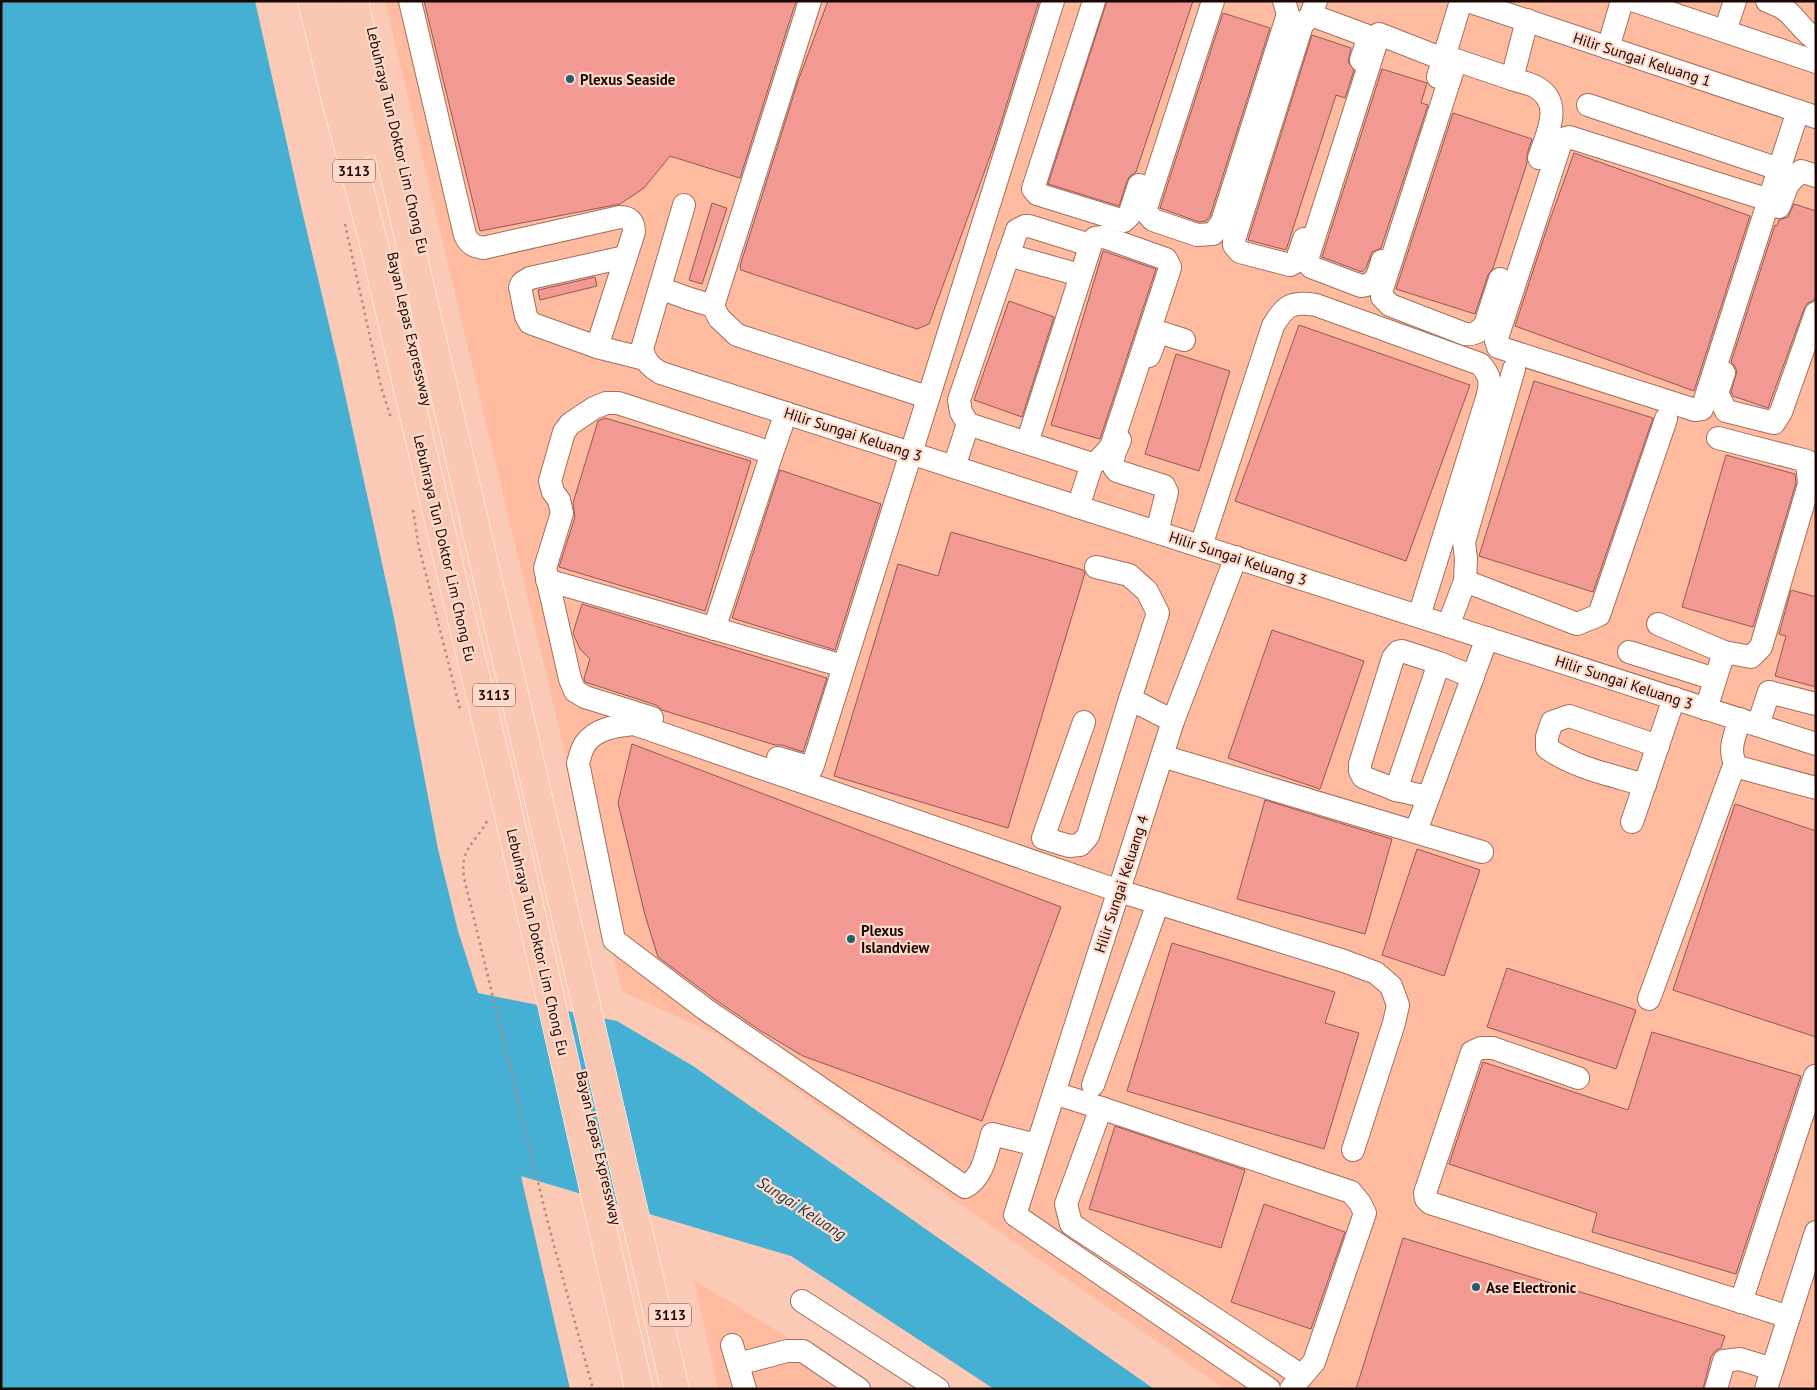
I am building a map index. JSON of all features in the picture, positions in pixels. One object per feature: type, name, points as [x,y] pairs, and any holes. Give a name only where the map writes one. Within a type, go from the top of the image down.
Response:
[{"type":"highway","name":"Lebuhraya Tun Doktor Lim Chong Eu","points":[[312,1],[374,244],[523,878],[639,1389]]},
{"type":"highway","name":"Bayan Lepas Expressway","points":[[332,1],[429,410],[655,1389]]},
{"type":"highway","name":"Bayan Lepas Expressway","points":[[354,1],[675,1389]]},
{"type":"highway","name":"Lebuhraya Tun Doktor Lim Chong Eu","points":[[366,1],[687,1389]]},
{"type":"street","points":[[410,1],[465,235],[469,243],[483,248],[620,217],[632,220],[634,232],[597,347]]},
{"type":"street","points":[[810,1],[713,306],[719,318],[737,335],[927,397]]},
{"type":"street","points":[[772,453],[618,403],[606,403],[594,408],[570,424],[564,432],[551,476],[551,487],[562,506],[562,513],[545,568],[570,679],[575,690],[585,698],[812,768],[927,397],[1053,1]]},
{"type":"street","points":[[1094,1],[1033,189],[1037,194],[1124,221],[1129,216],[1200,1]]},
{"type":"street","points":[[1213,1],[1146,211],[1153,220],[1197,235],[1213,234],[1222,222],[1288,14],[1284,1]]},
{"type":"street","points":[[1443,58],[1379,34],[1306,260],[1312,267],[1361,286],[1368,285],[1378,276],[1461,1]]},
{"type":"street","points":[[1608,48],[1622,1]]},
{"type":"street","points":[[1725,32],[1735,1]]},
{"type":"street","points":[[1767,1],[1780,6],[1788,12],[1807,35],[1816,40]]},
{"type":"street","name":"Hilir Sungai Keluang 1","points":[[1479,3],[1529,15],[1608,48],[1807,114]]},
{"type":"street","points":[[1650,4],[1725,32],[1816,62]]},
{"type":"street","points":[[1314,8],[1362,33],[1365,35],[1367,42],[1298,258],[1293,265],[1290,265],[1240,252],[1234,245],[1234,240],[1302,24],[1314,8]]},
{"type":"street","points":[[1512,79],[1529,15]]},
{"type":"street","points":[[1456,60],[1512,79],[1534,86],[1546,94],[1552,106],[1552,120],[1485,325],[1473,335],[1465,334],[1390,305],[1382,297],[1382,289],[1456,60]]},
{"type":"street","points":[[1588,106],[1779,169]]},
{"type":"street","points":[[1769,200],[1568,137],[1562,138],[1496,341],[1498,348],[1695,410],[1702,408],[1779,169],[1807,114]]},
{"type":"street","points":[[1816,176],[1801,171],[1788,184],[1781,200],[1717,393],[1726,411],[1774,422],[1781,412],[1816,313]]},
{"type":"street","points":[[653,366],[642,349],[684,205]]},
{"type":"street","points":[[1027,443],[1080,275],[1090,245],[1095,238],[1104,238],[1162,257],[1166,259],[1170,267],[1111,447],[1100,460],[1092,464],[968,424],[961,412],[959,400],[1017,230],[1025,226],[1090,245]]},
{"type":"street","points":[[1008,255],[1080,275]]},
{"type":"street","name":"Hilir Sungai Keluang 3","points":[[625,257],[530,278],[522,283],[520,287],[526,316],[530,323],[786,413],[1816,744]]},
{"type":"street","points":[[660,288],[713,306]]},
{"type":"street","points":[[1201,546],[1273,326],[1286,308],[1293,304],[1302,302],[1316,304],[1480,364],[1489,377],[1490,386],[1487,398],[1419,616]]},
{"type":"street","points":[[1157,532],[1167,492],[1164,486],[1117,471],[1113,467],[1112,462],[1157,335],[1162,333],[1184,340]]},
{"type":"street","points":[[1448,626],[1465,581],[1466,559],[1464,542],[1514,369]]},
{"type":"street","points":[[714,629],[786,413]]},
{"type":"street","points":[[1465,581],[1577,624],[1599,615],[1666,419]]},
{"type":"street","points":[[954,467],[968,424]]},
{"type":"street","points":[[1658,624],[1724,652],[1751,657],[1761,646],[1809,484],[1808,460],[1718,438]]},
{"type":"street","points":[[1078,507],[1092,464]]},
{"type":"street","name":"Hilir Sungai Keluang 4","points":[[1236,557],[1173,721],[1015,1215],[1269,1389]]},
{"type":"street","points":[[1084,722],[1043,838],[1069,846],[1080,844],[1088,836],[1158,613],[1147,591],[1129,575],[1096,568]]},
{"type":"street","points":[[547,580],[843,666]]},
{"type":"street","points":[[1416,831],[1487,638]]},
{"type":"street","points":[[1428,797],[1396,790],[1363,777],[1360,771],[1360,764],[1393,658],[1398,652],[1402,651],[1440,663],[1473,677]]},
{"type":"street","points":[[1629,652],[1715,679]]},
{"type":"street","points":[[1706,709],[1724,652]]},
{"type":"street","points":[[1396,790],[1440,663]]},
{"type":"street","points":[[1816,704],[1769,692],[1732,747],[1731,755],[1738,767],[1816,788]]},
{"type":"street","points":[[1632,822],[1674,698]]},
{"type":"street","points":[[1130,699],[1173,721]]},
{"type":"street","points":[[1645,785],[1584,767],[1558,756],[1546,748],[1552,722],[1570,716],[1658,746]]},
{"type":"street","points":[[1037,1145],[992,1134],[979,1175],[974,1183],[966,1187],[705,1009],[614,940],[578,763],[584,745],[594,735],[612,726],[634,724],[1119,891],[1344,961],[1376,973],[1391,986],[1398,1005],[1394,1023],[1353,1150]]},
{"type":"street","points":[[1162,756],[1482,852]]},
{"type":"street","points":[[1649,999],[1735,763]]},
{"type":"street","points":[[1093,1085],[1158,903]]},
{"type":"street","points":[[1578,1078],[1493,1048],[1481,1048],[1472,1052],[1426,1193],[1426,1199],[1430,1203],[1788,1317]]},
{"type":"street","points":[[1741,1302],[1815,1076]]},
{"type":"street","points":[[1054,1093],[1102,1108],[1351,1192],[1365,1213],[1314,1362],[1296,1382],[1071,1224],[1066,1204],[1102,1108]]},
{"type":"street","points":[[1716,1389],[1724,1362],[1740,1358],[1769,1379],[1788,1317],[1806,1293],[1816,1232]]},
{"type":"street","points":[[802,1301],[938,1389]]},
{"type":"street","points":[[745,1389],[735,1354],[787,1351],[803,1351],[859,1389]]},
{"type":"path","points":[[344,218],[381,387],[393,424]]},
{"type":"path","points":[[412,507],[418,543],[460,709]]},
{"type":"path","points":[[489,814],[487,822],[465,854],[462,864],[464,878],[548,1223],[593,1389]]},
{"type":"shaded area","points":[[385,1],[1816,1],[1816,1389],[1225,1389],[717,1035],[622,991]]},
{"type":"shaded area","points":[[694,1280],[873,1389],[718,1389]]},
{"type":"water","name":"Sungai Keluang","points":[[1,1],[255,1],[339,367],[394,618],[438,849],[458,931],[478,993],[617,1021],[693,1066],[1154,1389],[994,1389],[791,1256],[521,1176],[570,1389],[1,1389]]},
{"type":"building","name":"Plexus Seaside","points":[[424,1],[796,1],[740,178],[670,156],[644,188],[620,204],[480,231]]},
{"type":"building","points":[[828,1],[1039,1],[993,148],[929,324],[917,329],[741,270],[740,266],[798,81]]},
{"type":"building","points":[[1107,1],[1193,1],[1136,172],[1127,181],[1119,206],[1048,184]]},
{"type":"building","points":[[1223,13],[1270,28],[1210,216],[1206,221],[1199,222],[1160,208]]},
{"type":"building","points":[[1312,35],[1351,48],[1348,62],[1354,70],[1345,98],[1336,95],[1286,250],[1248,240]]},
{"type":"building","points":[[1382,69],[1427,83],[1421,103],[1428,105],[1381,248],[1372,252],[1366,268],[1362,272],[1322,257]]},
{"type":"building","points":[[1453,113],[1532,139],[1527,154],[1527,163],[1493,268],[1488,275],[1475,314],[1396,289]]},
{"type":"building","points":[[1574,153],[1750,216],[1694,391],[1515,326]]},
{"type":"building","points":[[712,203],[727,208],[702,284],[689,280]]},
{"type":"building","points":[[1794,204],[1816,211],[1816,296],[1804,309],[1768,408],[1733,396],[1731,392],[1737,371],[1731,362],[1775,225],[1777,226],[1779,220],[1788,217]]},
{"type":"building","points":[[1103,251],[1156,269],[1100,439],[1051,425]]},
{"type":"building","points":[[595,277],[597,286],[540,300],[538,290]]},
{"type":"building","points":[[1009,301],[1054,317],[1022,417],[974,400]]},
{"type":"building","points":[[1299,325],[1470,385],[1406,561],[1235,501]]},
{"type":"building","points":[[1176,354],[1230,371],[1199,471],[1145,454]]},
{"type":"building","points":[[1534,381],[1653,418],[1593,592],[1479,556]]},
{"type":"building","points":[[605,418],[751,461],[705,611],[559,567],[575,517],[573,503],[598,421]]},
{"type":"building","points":[[1726,455],[1795,474],[1796,483],[1753,627],[1682,607]]},
{"type":"building","points":[[780,470],[881,504],[835,650],[732,618]]},
{"type":"building","points":[[951,532],[1083,570],[1085,573],[1008,828],[834,776],[898,564],[938,576]]},
{"type":"building","points":[[1791,590],[1816,597],[1816,687],[1775,676],[1786,636],[1779,634]]},
{"type":"building","points":[[582,604],[827,678],[803,752],[662,710],[656,705],[585,682],[584,678],[590,659],[580,649],[573,633]]},
{"type":"building","points":[[1272,630],[1364,661],[1320,789],[1228,758]]},
{"type":"building","name":"Plexus Islandview","points":[[632,744],[1061,907],[982,1121],[803,1056],[761,1031],[658,957],[645,915],[618,803]]},
{"type":"building","points":[[1265,800],[1392,839],[1365,934],[1237,899]]},
{"type":"building","points":[[1735,804],[1816,831],[1816,1037],[1673,990]]},
{"type":"building","points":[[1417,849],[1480,870],[1444,976],[1382,955]]},
{"type":"building","points":[[1172,943],[1335,992],[1325,1023],[1359,1033],[1324,1149],[1127,1091]]},
{"type":"building","points":[[1507,968],[1636,1010],[1616,1069],[1487,1027]]},
{"type":"building","points":[[1652,1032],[1801,1076],[1736,1274],[1592,1232],[1597,1213],[1449,1164],[1483,1062],[1628,1110]]},
{"type":"building","points":[[1115,1126],[1245,1170],[1221,1248],[1089,1209]]},
{"type":"building","points":[[1264,1204],[1345,1232],[1311,1329],[1231,1302]]},
{"type":"building","name":"Ase Electronic","points":[[1403,1238],[1725,1336],[1721,1348],[1715,1351],[1711,1357],[1703,1389],[1356,1389]]},
{"type":"place","name":"Plexus Seaside","points":[[570,79]]},
{"type":"place","name":"Plexus Islandview","points":[[851,939]]},
{"type":"place","name":"Ase Electronic","points":[[1476,1287]]}]
